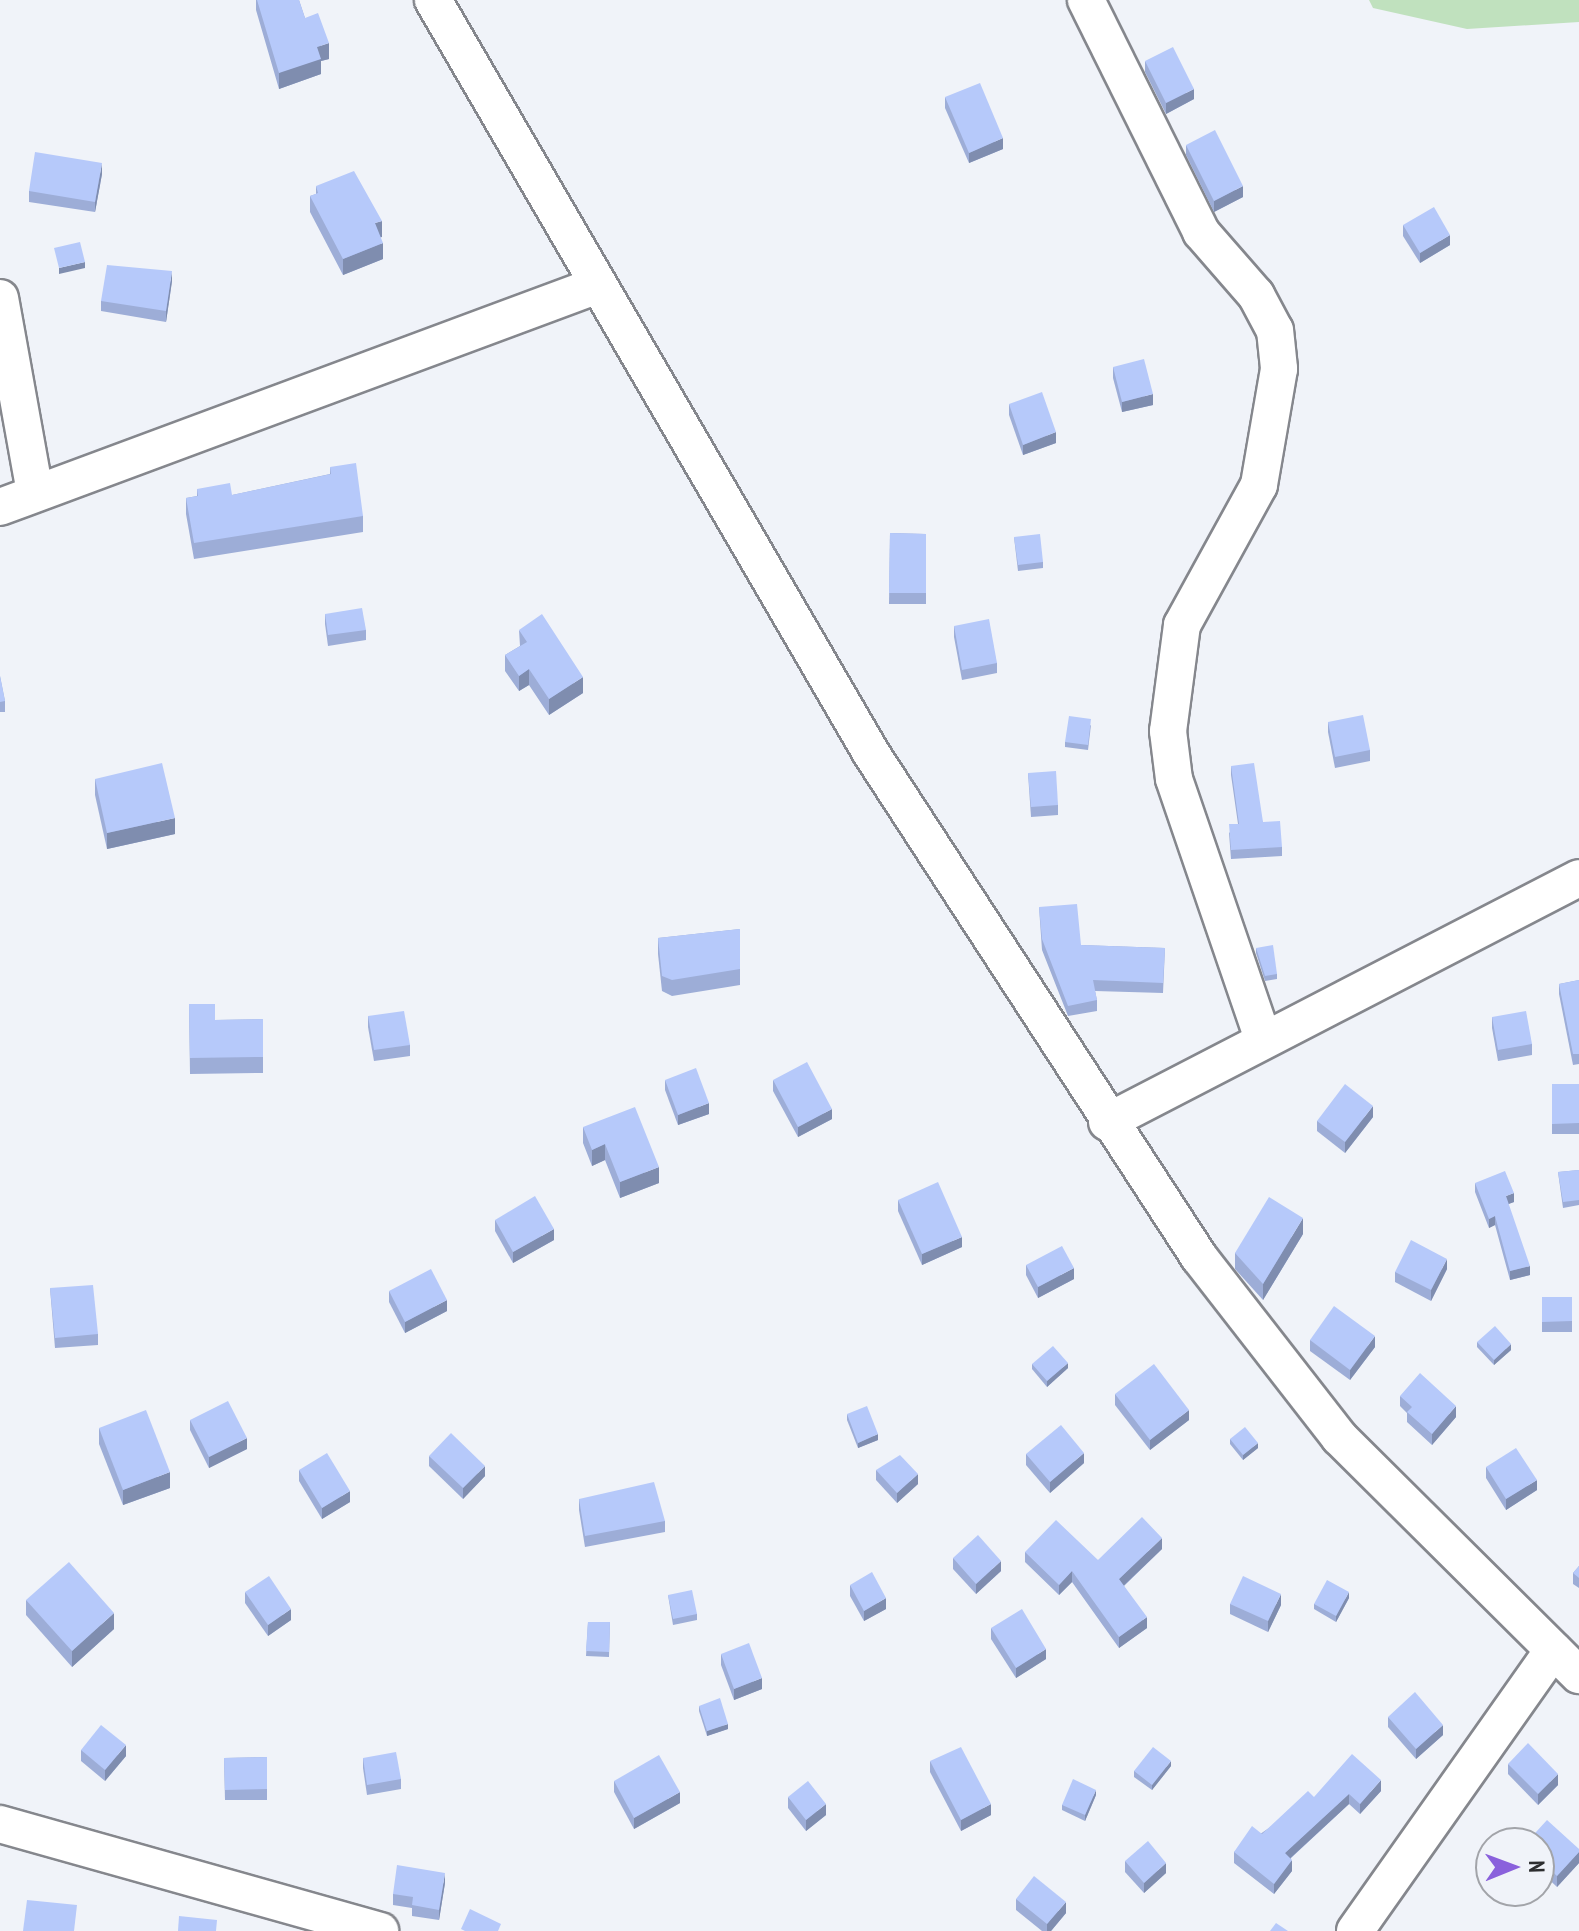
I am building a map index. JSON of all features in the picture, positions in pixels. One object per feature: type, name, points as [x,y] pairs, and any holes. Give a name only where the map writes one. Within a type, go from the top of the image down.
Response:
[{"type":"street","points":[[433,0],[871,753],[1107,1122],[1199,1257],[1339,1437],[1579,1675]]},
{"type":"street","points":[[1086,0],[1201,232],[1256,295],[1275,330],[1279,369],[1259,485],[1182,625],[1168,731],[1174,779],[1263,1039]]},
{"type":"street","points":[[0,507],[598,285]]},
{"type":"street","points":[[0,298],[35,493]]},
{"type":"street","points":[[1107,1122],[1579,878]]},
{"type":"street","points":[[1355,1931],[1553,1650]]},
{"type":"street","points":[[0,1824],[380,1931]]},
{"type":"green space","points":[[1369,0],[1579,0],[1579,22],[1467,29],[1373,8]]},
{"type":"building","points":[[257,0],[299,0],[305,18],[318,13],[329,43],[317,47],[321,59],[279,73]]},
{"type":"building","points":[[1173,47],[1194,89],[1166,103],[1145,61]]},
{"type":"building","points":[[980,83],[1003,138],[969,153],[945,97]]},
{"type":"building","points":[[1215,130],[1243,186],[1214,201],[1186,145]]},
{"type":"building","points":[[35,152],[102,163],[95,202],[29,191]]},
{"type":"building","points":[[354,171],[382,221],[375,223],[383,243],[343,259],[310,196],[318,193],[316,186]]},
{"type":"building","points":[[1434,207],[1450,235],[1420,253],[1403,225]]},
{"type":"building","points":[[80,242],[85,262],[59,268],[54,248]]},
{"type":"building","points":[[107,265],[172,271],[166,311],[101,301]]},
{"type":"building","points":[[1144,359],[1153,394],[1122,402],[1113,367]]},
{"type":"building","points":[[1042,392],[1056,432],[1023,445],[1009,404]]},
{"type":"building","points":[[356,463],[363,516],[194,543],[186,498],[198,496],[197,489],[230,483],[232,495],[331,474],[330,467]]},
{"type":"building","points":[[890,533],[926,534],[926,593],[889,593]]},
{"type":"building","points":[[1040,534],[1043,562],[1018,565],[1014,537]]},
{"type":"building","points":[[362,608],[366,630],[328,635],[325,614]]},
{"type":"building","points":[[542,614],[583,677],[549,699],[529,669],[519,676],[505,655],[527,642],[519,630]]},
{"type":"building","points":[[989,619],[997,663],[962,670],[954,626]]},
{"type":"building","points":[[0,676],[5,701],[0,702]]},
{"type":"building","points":[[1363,715],[1370,750],[1335,757],[1328,722]]},
{"type":"building","points":[[1069,716],[1091,719],[1088,745],[1065,742]]},
{"type":"building","points":[[162,763],[175,818],[107,833],[95,779]]},
{"type":"building","points":[[1254,763],[1263,822],[1280,821],[1282,847],[1231,850],[1229,824],[1239,824],[1231,766]]},
{"type":"building","points":[[1056,771],[1058,805],[1031,807],[1028,773]]},
{"type":"building","points":[[1077,904],[1081,945],[1165,948],[1163,983],[1093,980],[1097,1000],[1068,1006],[1042,939],[1039,907]]},
{"type":"building","points":[[740,929],[740,969],[672,980],[662,976],[658,938]]},
{"type":"building","points":[[1273,945],[1277,974],[1265,976],[1256,948]]},
{"type":"building","points":[[1579,980],[1579,1054],[1573,1054],[1559,984]]},
{"type":"building","points":[[189,1004],[215,1004],[215,1020],[263,1019],[263,1057],[190,1058]]},
{"type":"building","points":[[404,1011],[410,1045],[374,1050],[368,1016]]},
{"type":"building","points":[[1526,1011],[1532,1044],[1498,1050],[1492,1017]]},
{"type":"building","points":[[807,1062],[832,1109],[798,1127],[773,1080]]},
{"type":"building","points":[[696,1068],[709,1103],[678,1115],[665,1080]]},
{"type":"building","points":[[1345,1084],[1373,1106],[1345,1142],[1317,1121]]},
{"type":"building","points":[[1552,1084],[1579,1084],[1579,1123],[1552,1124]]},
{"type":"building","points":[[635,1107],[659,1167],[620,1182],[605,1144],[592,1150],[583,1127]]},
{"type":"building","points":[[1579,1170],[1579,1200],[1563,1202],[1558,1172]]},
{"type":"building","points":[[1505,1171],[1514,1193],[1506,1196],[1530,1266],[1510,1271],[1495,1216],[1489,1219],[1475,1183]]},
{"type":"building","points":[[938,1182],[962,1237],[922,1254],[898,1200]]},
{"type":"building","points":[[535,1196],[554,1229],[513,1252],[495,1220]]},
{"type":"building","points":[[1269,1197],[1303,1218],[1263,1284],[1235,1253]]},
{"type":"building","points":[[1411,1240],[1447,1259],[1431,1290],[1395,1272]]},
{"type":"building","points":[[1062,1246],[1074,1268],[1038,1287],[1026,1265]]},
{"type":"building","points":[[431,1269],[447,1300],[405,1322],[389,1291]]},
{"type":"building","points":[[93,1285],[98,1334],[55,1338],[50,1288]]},
{"type":"building","points":[[1542,1297],[1572,1297],[1572,1321],[1542,1322]]},
{"type":"building","points":[[1334,1306],[1375,1336],[1350,1370],[1310,1340]]},
{"type":"building","points":[[1495,1326],[1511,1344],[1494,1360],[1477,1342]]},
{"type":"building","points":[[1053,1346],[1068,1363],[1047,1381],[1032,1364]]},
{"type":"building","points":[[1154,1364],[1189,1410],[1150,1440],[1115,1394]]},
{"type":"building","points":[[1420,1373],[1456,1406],[1432,1434],[1407,1412],[1412,1407],[1400,1396]]},
{"type":"building","points":[[228,1401],[247,1438],[209,1457],[190,1420]]},
{"type":"building","points":[[867,1406],[878,1434],[858,1443],[847,1414]]},
{"type":"building","points":[[146,1410],[170,1472],[123,1490],[99,1428]]},
{"type":"building","points":[[1061,1425],[1084,1453],[1050,1482],[1026,1454]]},
{"type":"building","points":[[1245,1427],[1258,1443],[1243,1455],[1230,1439]]},
{"type":"building","points":[[451,1433],[485,1466],[463,1488],[429,1456]]},
{"type":"building","points":[[1516,1448],[1537,1480],[1506,1499],[1486,1467]]},
{"type":"building","points":[[327,1453],[350,1491],[322,1508],[299,1470]]},
{"type":"building","points":[[900,1455],[918,1474],[897,1493],[876,1470]]},
{"type":"building","points":[[654,1482],[665,1521],[585,1536],[579,1499]]},
{"type":"building","points":[[1142,1517],[1162,1538],[1119,1579],[1147,1617],[1119,1637],[1072,1571],[1059,1585],[1025,1552],[1056,1520],[1098,1560]]},
{"type":"building","points":[[978,1535],[1001,1561],[976,1584],[953,1558]]},
{"type":"building","points":[[69,1562],[114,1613],[72,1651],[26,1600]]},
{"type":"building","points":[[872,1572],[886,1598],[864,1611],[850,1585]]},
{"type":"building","points":[[269,1576],[291,1609],[268,1625],[245,1592]]},
{"type":"building","points":[[1243,1576],[1281,1594],[1268,1621],[1230,1604]]},
{"type":"building","points":[[1327,1580],[1349,1592],[1336,1616],[1314,1604]]},
{"type":"building","points":[[692,1590],[697,1614],[673,1619],[668,1595]]},
{"type":"building","points":[[1022,1609],[1046,1649],[1016,1668],[991,1628]]},
{"type":"building","points":[[588,1622],[610,1622],[609,1652],[586,1651]]},
{"type":"building","points":[[749,1643],[762,1678],[734,1689],[721,1654]]},
{"type":"building","points":[[1415,1692],[1443,1725],[1416,1749],[1388,1717]]},
{"type":"building","points":[[720,1698],[728,1724],[707,1731],[699,1706]]},
{"type":"building","points":[[101,1725],[126,1745],[105,1770],[81,1750]]},
{"type":"building","points":[[1528,1743],[1558,1774],[1538,1794],[1508,1764]]},
{"type":"building","points":[[961,1747],[991,1804],[961,1820],[930,1761]]},
{"type":"building","points":[[1153,1747],[1171,1761],[1152,1785],[1134,1771]]},
{"type":"building","points":[[396,1752],[401,1779],[367,1785],[363,1758]]},
{"type":"building","points":[[1352,1754],[1381,1780],[1360,1804],[1349,1794],[1285,1853],[1292,1860],[1274,1884],[1234,1852],[1252,1826],[1262,1834],[1308,1791],[1314,1797]]},
{"type":"building","points":[[659,1755],[680,1792],[634,1818],[614,1781]]},
{"type":"building","points":[[267,1757],[267,1789],[225,1790],[224,1758]]},
{"type":"building","points":[[1073,1779],[1096,1790],[1085,1815],[1062,1805]]},
{"type":"building","points":[[808,1781],[826,1804],[806,1820],[788,1797]]},
{"type":"building","points":[[1547,1820],[1555,1827],[1541,1827]]},
{"type":"building","points":[[1555,1827],[1579,1849],[1557,1876],[1555,1874]]},
{"type":"building","points":[[1148,1841],[1166,1863],[1144,1883],[1125,1861]]},
{"type":"building","points":[[397,1865],[445,1873],[439,1910],[412,1905],[413,1897],[393,1894]]},
{"type":"building","points":[[1034,1876],[1066,1902],[1047,1924],[1016,1899]]},
{"type":"building","points":[[27,1900],[77,1905],[74,1931],[23,1931]]},
{"type":"building","points":[[470,1909],[501,1924],[498,1931],[461,1929]]},
{"type":"building","points":[[179,1916],[217,1920],[216,1931],[178,1931]]},
{"type":"building","points":[[1276,1923],[1288,1931],[1270,1931]]}]
